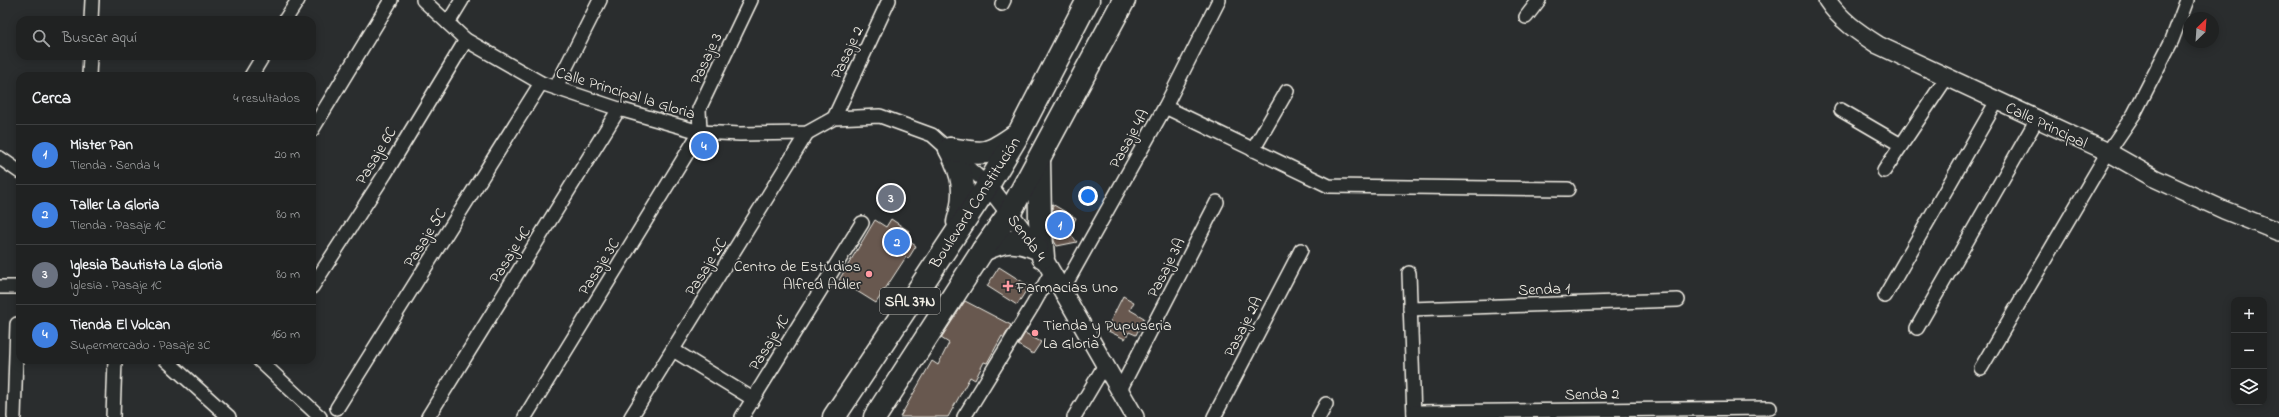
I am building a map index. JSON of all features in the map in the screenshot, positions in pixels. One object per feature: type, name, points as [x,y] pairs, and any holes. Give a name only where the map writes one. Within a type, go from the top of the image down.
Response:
[{"type":"highway","name":"Boulevard Constitución","points":[[834,417],[988,185],[1019,133],[1088,0]]},
{"type":"highway","name":"Boulevard Constitución","points":[[876,417],[983,250],[1010,212],[1124,0]]},
{"type":"highway","points":[[950,149],[974,153],[993,152],[1019,133]]},
{"type":"highway","points":[[950,149],[960,170],[964,190],[964,203],[955,233]]},
{"type":"highway","points":[[1039,160],[1040,220],[1044,258]]},
{"type":"highway","points":[[983,250],[1001,242],[1021,242],[1044,258]]},
{"type":"street","points":[[92,0],[92,16]]},
{"type":"street","points":[[288,16],[298,0]]},
{"type":"street","points":[[316,123],[391,0]]},
{"type":"street","name":"Calle Principal la Gloria","points":[[423,0],[466,40],[541,83],[619,110],[700,132],[740,134],[807,133],[834,118],[880,116],[932,135],[950,149],[988,185]]},
{"type":"street","points":[[448,23],[462,0]]},
{"type":"street","points":[[556,87],[600,0]]},
{"type":"street","name":"Pasaje 3","points":[[700,132],[699,109],[751,0]]},
{"type":"street","name":"Pasaje 2","points":[[834,118],[889,0]]},
{"type":"street","name":"Pasaje 4A","points":[[1063,289],[1165,107],[1219,0]]},
{"type":"street","points":[[1526,17],[1540,0]]},
{"type":"street","points":[[1981,368],[2108,152],[2134,114],[2172,40],[2187,0]]},
{"type":"street","name":"Calle Principal","points":[[1833,3],[1853,28],[1878,45],[2108,152],[2154,178],[2224,210],[2279,232]]},
{"type":"street","name":"Pasaje 6C","points":[[316,281],[385,174],[466,40]]},
{"type":"street","points":[[89,72],[90,60]]},
{"type":"street","points":[[253,72],[260,60]]},
{"type":"street","points":[[1884,171],[1947,77]]},
{"type":"street","name":"Pasaje 5C","points":[[337,408],[541,83]]},
{"type":"street","points":[[1253,150],[1287,91]]},
{"type":"street","points":[[1885,296],[1997,101]]},
{"type":"street","points":[[1165,107],[1329,186],[1568,189]]},
{"type":"street","name":"Pasaje 4C","points":[[428,417],[619,110]]},
{"type":"street","points":[[1841,110],[1901,145]]},
{"type":"street","points":[[1917,328],[2037,119]]},
{"type":"street","name":"Pasaje 3C","points":[[525,417],[700,132]]},
{"type":"street","name":"Pasaje 2C","points":[[631,417],[807,133]]},
{"type":"street","points":[[0,158],[16,169]]},
{"type":"street","name":"Senda 4","points":[[988,185],[1044,258],[1136,417]]},
{"type":"street","name":"Pasaje 3A","points":[[1120,390],[1217,202]]},
{"type":"street","name":"Pasaje 1C","points":[[742,417],[862,223]]},
{"type":"street","name":"Pasaje 2A","points":[[1214,417],[1301,250]]},
{"type":"street","points":[[964,417],[1033,305],[1044,258]]},
{"type":"street","points":[[1409,273],[1414,415]]},
{"type":"street","points":[[0,286],[16,287]]},
{"type":"street","name":"Senda 1","points":[[1410,309],[1678,300]]},
{"type":"street","points":[[673,350],[753,399]]},
{"type":"street","points":[[14,417],[16,355]]},
{"type":"street","points":[[1074,417],[1106,363]]},
{"type":"street","points":[[113,417],[115,364]]},
{"type":"street","points":[[170,364],[229,417]]},
{"type":"street","points":[[263,364],[320,417]]},
{"type":"street","points":[[1319,417],[1326,404]]},
{"type":"street","name":"Senda 2","points":[[1414,415],[1770,408]]},
{"type":"building","points":[[1052,204],[1076,218],[1069,232],[1077,242],[1057,246],[1054,241]]},
{"type":"building","points":[[891,219],[909,231],[904,238],[916,246],[908,259],[906,257],[876,303],[839,280],[875,220],[886,227]]},
{"type":"building","name":"Farmacias Uno","points":[[999,267],[1029,286],[1017,305],[987,286]]},
{"type":"building","points":[[1123,296],[1134,302],[1130,310],[1144,318],[1136,335],[1129,332],[1125,339],[1106,330]]},
{"type":"building","points":[[965,301],[1011,325],[1004,337],[1002,336],[987,363],[984,362],[975,380],[970,377],[948,417],[900,417],[932,361],[938,365],[949,343],[941,338]]},
{"type":"building","points":[[1025,333],[1041,342],[1033,354],[1018,345]]},
{"type":"place","name":"Tienda El Volcan","points":[[704,146]]},
{"type":"place","name":"Iglesia Bautista La Gloria","points":[[891,198]]},
{"type":"place","name":"Mister Pan","points":[[1060,225]]},
{"type":"place","name":"Taller La Gloria","points":[[897,242]]},
{"type":"place","name":"Centro de Estudios Alfred Adler","points":[[869,274]]},
{"type":"place","name":"Farmacias Uno","points":[[1008,286]]},
{"type":"place","name":"Tienda y Pupuseria La Gloria","points":[[1035,333]]}]
